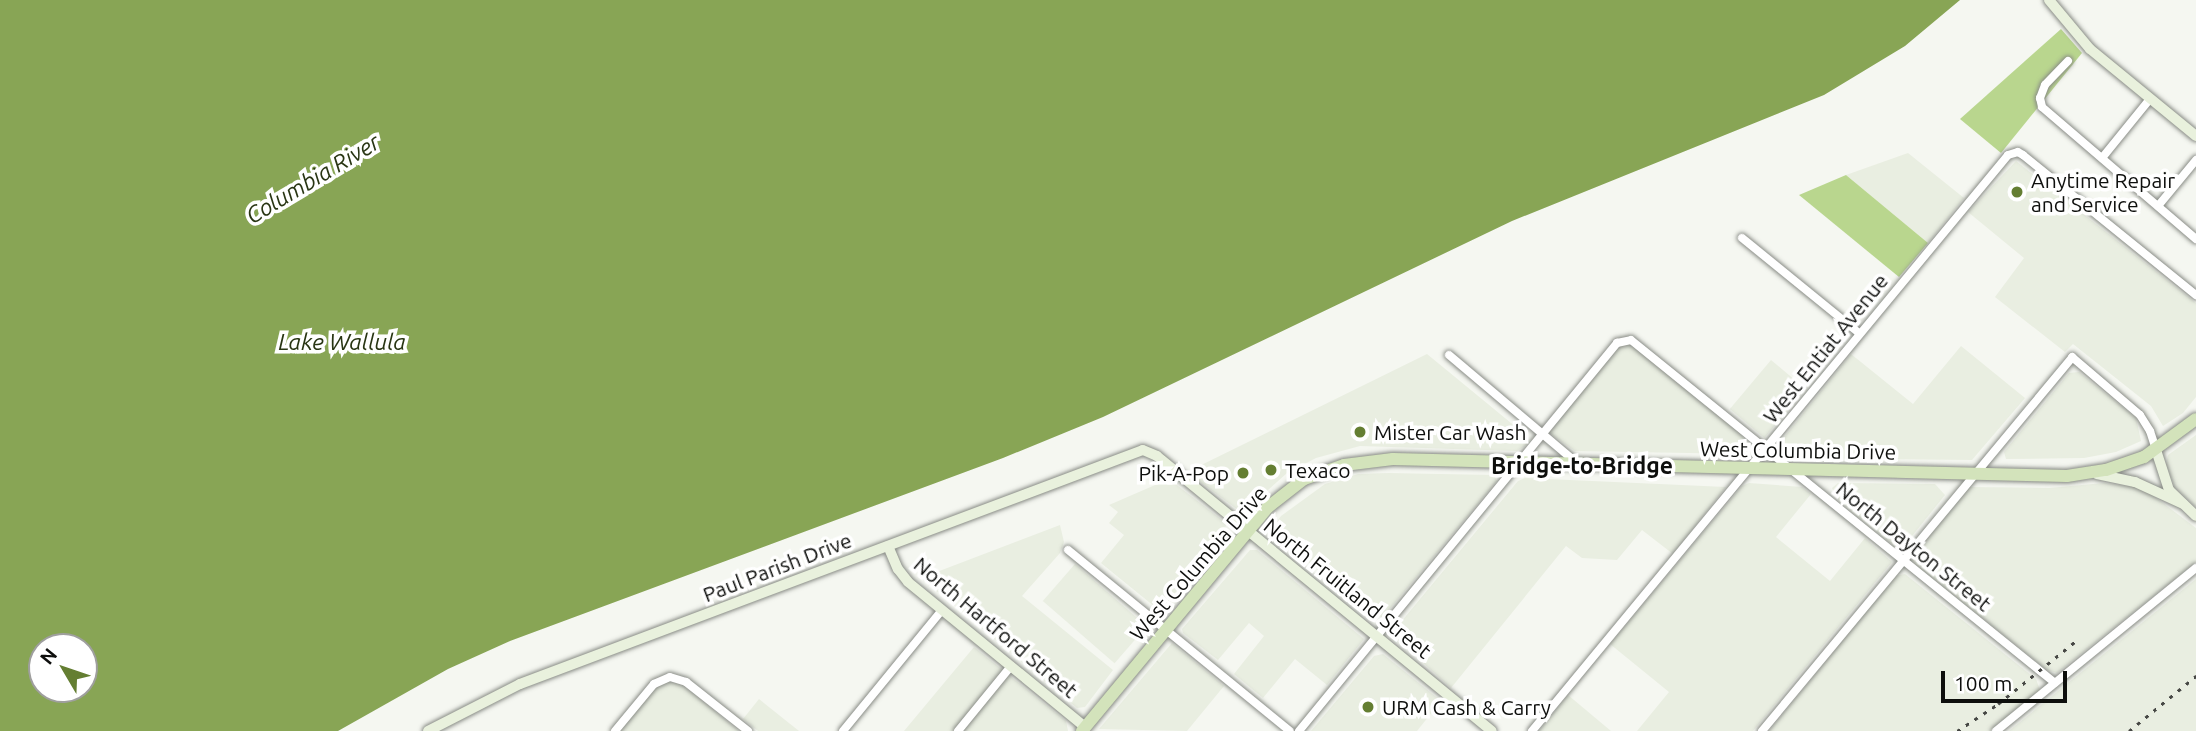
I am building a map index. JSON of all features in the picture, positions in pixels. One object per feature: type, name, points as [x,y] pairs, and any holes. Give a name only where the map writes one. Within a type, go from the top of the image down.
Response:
[{"type":"main road","name":"West Columbia Drive","points":[[1086,730],[1247,530],[1289,489],[1304,479],[1343,465],[1393,459],[2055,476],[2091,473],[2122,466],[2155,450],[2196,419]]},
{"type":"street","points":[[2049,0],[2087,46],[2196,136]]},
{"type":"street","points":[[2068,61],[2045,85],[2040,98],[2042,107],[2196,239]]},
{"type":"street","points":[[2102,158],[2150,99]]},
{"type":"street","name":"West Entiat Avenue","points":[[1532,731],[2002,160],[2014,152],[2023,155],[2196,295]]},
{"type":"street","points":[[2158,206],[2196,160]]},
{"type":"street","points":[[1742,238],[1859,333]]},
{"type":"street","name":"North Dayton Street","points":[[1543,433],[1617,343],[1631,340],[2055,683]]},
{"type":"street","points":[[1449,355],[1578,464]]},
{"type":"street","points":[[1762,731],[2073,357],[2140,415],[2150,431],[2166,485],[2182,505]]},
{"type":"street","points":[[1299,731],[1543,433]]},
{"type":"street","name":"North Fruitland Street","points":[[1145,450],[1157,456],[1492,731]]},
{"type":"street","name":"Paul Parish Drive","points":[[428,731],[520,684],[1130,453],[1145,450]]},
{"type":"street","points":[[2091,473],[2135,482],[2182,505],[2196,516]]},
{"type":"street","name":"North Hartford Street","points":[[888,546],[905,579],[1086,730]]},
{"type":"street","points":[[1068,550],[1290,731]]},
{"type":"street","points":[[1996,731],[2196,568]]},
{"type":"street","points":[[842,731],[942,610]]},
{"type":"street","points":[[958,731],[1011,666]]},
{"type":"street","points":[[615,731],[654,684],[666,677],[686,682],[748,731]]},
{"type":"shaded area","points":[[2061,29],[2082,53],[2001,153],[1960,119]]},
{"type":"shaded area","points":[[1908,153],[1964,198],[1928,243],[1846,175]]},
{"type":"shaded area","points":[[2016,161],[2196,303],[2196,397],[2183,413],[2163,426],[2151,406],[2073,344],[2065,352],[1995,297],[2024,258],[1968,212]]},
{"type":"shaded area","points":[[1846,175],[1928,243],[1899,277],[1799,195]]},
{"type":"shaded area","points":[[1624,337],[1740,432],[1750,450],[1745,454],[1575,451],[1548,432]]},
{"type":"shaded area","points":[[1961,346],[2025,398],[1972,460],[1787,458],[1781,441],[1851,354],[1913,404]]},
{"type":"shaded area","points":[[1427,354],[1527,436],[1529,441],[1525,446],[1517,451],[1360,446],[1316,458],[1287,473],[1248,508],[1238,510],[1187,472]]},
{"type":"shaded area","points":[[1771,360],[1805,389],[1764,438],[1730,409]]},
{"type":"shaded area","points":[[2079,372],[2136,418],[2141,441],[2116,452],[2084,458],[2006,459],[2004,452],[2069,373]]},
{"type":"shaded area","points":[[2196,435],[2196,507],[2175,488],[2166,464],[2168,455]]},
{"type":"shaded area","points":[[1358,474],[1494,475],[1497,481],[1383,617],[1375,616],[1280,539],[1273,527],[1281,516],[1325,484]]},
{"type":"shaded area","points":[[1525,478],[1726,487],[1673,554],[1642,530],[1617,560],[1582,558],[1566,546],[1451,688],[1391,634],[1518,481]]},
{"type":"shaded area","points":[[1169,479],[1226,523],[1225,533],[1160,611],[1101,563],[1124,535],[1109,523],[1118,512],[1109,505]]},
{"type":"shaded area","points":[[1749,483],[1802,487],[1811,494],[1776,537],[1830,581],[1865,538],[1892,562],[1753,731],[1637,731],[1669,692],[1610,644],[1742,486]]},
{"type":"shaded area","points":[[1838,483],[1935,484],[1945,495],[1900,551],[1839,501],[1832,488]]},
{"type":"shaded area","points":[[2104,483],[2137,487],[2151,494],[2196,528],[2196,562],[2057,673],[2047,670],[1911,561],[1911,557],[1970,487],[2049,488]]},
{"type":"shaded area","points":[[1060,525],[1064,542],[1060,553],[1022,596],[1113,670],[1085,707],[1077,708],[921,578]]},
{"type":"shaded area","points":[[1250,550],[1257,550],[1364,639],[1327,685],[1295,659],[1263,698],[1234,674],[1264,636],[1249,623],[1218,660],[1183,633],[1182,629]]},
{"type":"shaded area","points":[[1075,564],[1147,626],[1115,663],[1043,601]]},
{"type":"shaded area","points":[[1905,574],[2036,679],[2040,690],[1990,731],[1769,731],[1895,576]]},
{"type":"shaded area","points":[[2196,579],[2196,731],[2009,731]]},
{"type":"shaded area","points":[[1172,643],[1224,686],[1187,731],[1099,729]]},
{"type":"shaded area","points":[[974,647],[1066,721],[1068,731],[904,731]]},
{"type":"shaded area","points":[[1383,654],[1441,701],[1417,731],[1311,731],[1374,656]]},
{"type":"shaded area","points":[[668,681],[683,685],[739,731],[619,731],[653,689]]},
{"type":"shaded area","points":[[1568,695],[1611,731],[1539,731]]},
{"type":"shaded area","points":[[759,699],[799,731],[758,731],[743,719]]},
{"type":"water","name":"Lake Wallula","points":[[0,0],[1960,0],[1905,46],[1824,95],[1512,221],[1103,417],[1003,458],[510,641],[448,669],[338,731],[0,731]]},
{"type":"railway","points":[[1957,731],[1998,704],[2077,640]]},
{"type":"railway","points":[[2129,731],[2196,676]]},
{"type":"place","name":"Anytime Repair and Service","points":[[2017,192]]},
{"type":"place","name":"Mister Car Wash","points":[[1360,432]]},
{"type":"place","name":"Texaco","points":[[1271,470]]},
{"type":"place","name":"Pik-A-Pop","points":[[1243,473]]},
{"type":"place","name":"URM Cash & Carry","points":[[1368,707]]},
{"type":"district","name":"Bridge-to-Bridge","points":[[1582,466]]},
{"type":"water label","name":"Columbia River","points":[[313,179]]}]
